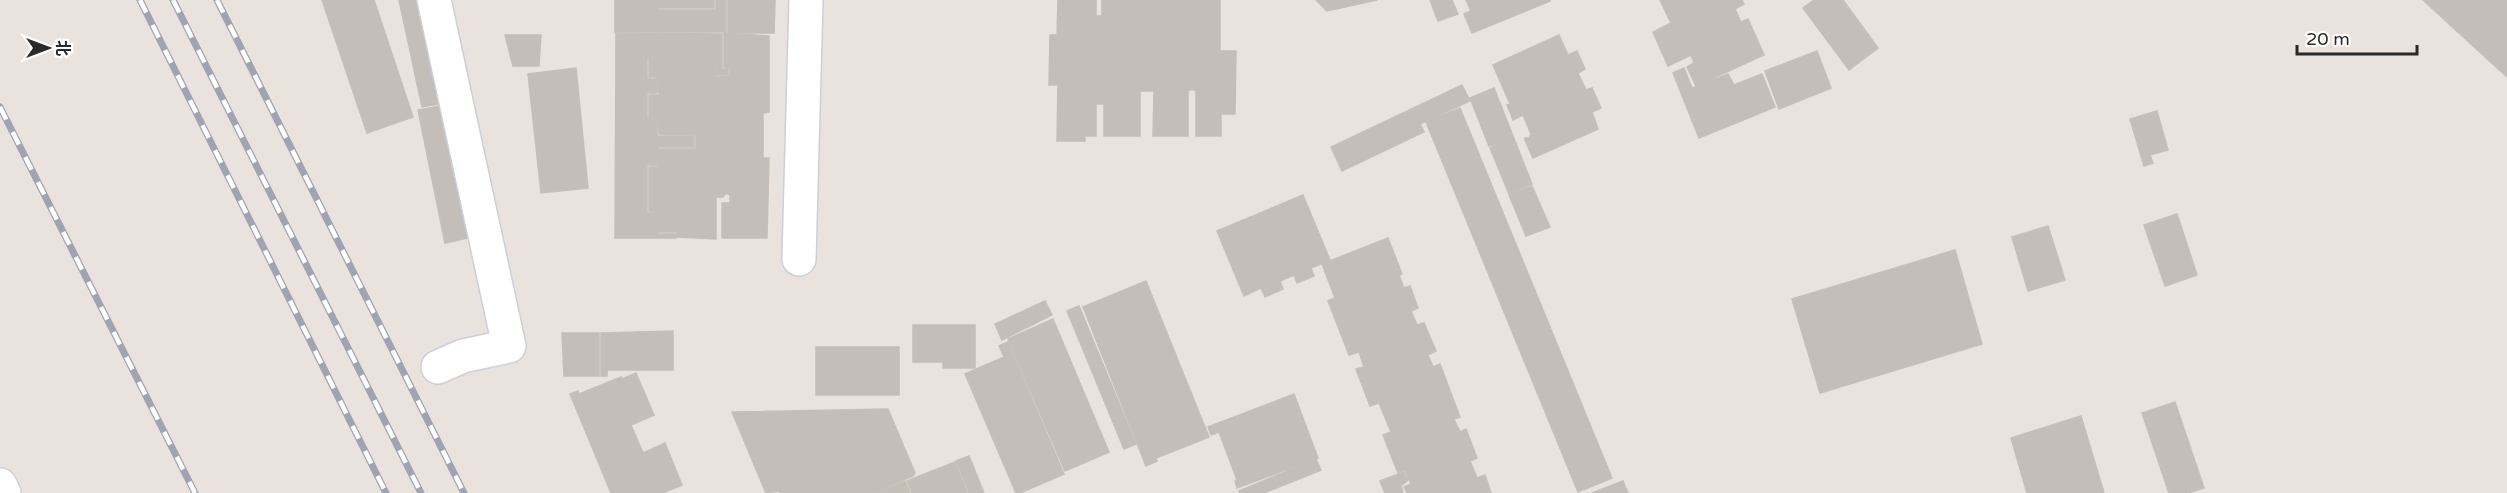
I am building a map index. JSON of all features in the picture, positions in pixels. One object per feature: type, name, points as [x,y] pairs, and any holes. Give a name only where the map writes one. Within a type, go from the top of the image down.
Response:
[{"type":"street","points":[[434,0],[509,346],[463,356],[438,367]]},
{"type":"street","points":[[799,259],[806,0]]},
{"type":"street","points":[[0,486],[4,493]]},
{"type":"building","points":[[322,0],[374,0],[413,117],[367,133]]},
{"type":"building","points":[[399,0],[430,0],[451,102],[422,107]]},
{"type":"building","points":[[615,0],[657,0],[657,10],[716,10],[716,0],[726,0],[726,32],[615,32]]},
{"type":"building","points":[[658,0],[714,0],[714,8],[658,8]]},
{"type":"building","points":[[728,0],[775,0],[774,33],[728,33]]},
{"type":"building","points":[[1058,0],[1096,0],[1096,16],[1102,16],[1102,0],[1220,0],[1220,51],[1236,51],[1235,114],[1221,114],[1221,136],[1196,136],[1196,90],[1188,90],[1188,136],[1153,136],[1154,91],[1140,91],[1140,136],[1104,136],[1104,104],[1096,104],[1096,136],[1085,136],[1085,141],[1057,141],[1058,85],[1049,85],[1050,35],[1057,35]]},
{"type":"building","points":[[1316,0],[1377,0],[1327,11]]},
{"type":"building","points":[[1430,0],[1452,0],[1458,14],[1438,21]]},
{"type":"building","points":[[1466,0],[1550,1],[1472,33],[1464,14],[1471,11]]},
{"type":"building","points":[[1660,0],[1742,0],[1744,4],[1735,9],[1741,22],[1748,19],[1764,55],[1696,86],[1687,67],[1694,63],[1691,55],[1668,66],[1653,32],[1671,23]]},
{"type":"building","points":[[1814,0],[1843,0],[1878,48],[1849,70],[1803,8]]},
{"type":"building","points":[[2423,0],[2507,0],[2507,77]]},
{"type":"building","points":[[616,33],[722,34],[722,69],[728,69],[728,75],[717,75],[717,58],[647,58],[647,79],[657,79],[657,93],[647,93],[647,118],[657,118],[657,136],[694,136],[694,147],[657,147],[657,165],[647,165],[647,213],[657,213],[657,234],[676,234],[676,238],[615,238]]},
{"type":"building","points":[[724,33],[769,36],[769,112],[763,113],[763,158],[769,158],[767,238],[722,238],[722,203],[730,203],[730,195],[726,193],[723,197],[716,197],[716,239],[677,237],[677,232],[658,232],[657,212],[649,211],[649,167],[658,167],[658,149],[696,149],[696,135],[659,134],[657,118],[649,117],[649,95],[659,95],[657,77],[649,77],[649,59],[716,59],[716,77],[729,76],[730,69],[724,67]]},
{"type":"building","points":[[505,35],[541,35],[539,66],[513,66]]},
{"type":"building","points":[[1559,35],[1568,55],[1577,51],[1585,69],[1578,73],[1586,90],[1592,88],[1601,108],[1592,112],[1598,129],[1533,158],[1525,140],[1531,134],[1523,115],[1513,120],[1507,105],[1510,104],[1493,65]]},
{"type":"building","points":[[1817,51],[1831,88],[1779,109],[1765,71]]},
{"type":"building","points":[[576,68],[588,188],[541,193],[528,74]]},
{"type":"building","points":[[1684,68],[1692,88],[1728,74],[1734,85],[1762,74],[1775,107],[1699,138],[1673,73]]},
{"type":"building","points":[[1462,85],[1470,101],[1420,124],[1424,132],[1342,171],[1331,147]]},
{"type":"building","points":[[1494,88],[1532,184],[1509,194],[1490,148],[1513,139],[1489,146],[1470,98]]},
{"type":"building","points":[[451,104],[477,236],[445,243],[418,110]]},
{"type":"building","points":[[1460,108],[1612,478],[1578,492],[1426,122]]},
{"type":"building","points":[[2157,111],[2168,150],[2150,155],[2153,163],[2144,166],[2130,119]]},
{"type":"building","points":[[1532,186],[1550,227],[1526,236],[1509,195]]},
{"type":"building","points":[[1303,195],[1330,260],[1311,268],[1314,276],[1297,283],[1294,275],[1280,281],[1283,289],[1265,297],[1261,288],[1244,296],[1217,231]]},
{"type":"building","points":[[2177,214],[2197,275],[2165,286],[2144,225]]},
{"type":"building","points":[[2048,226],[2065,280],[2028,291],[2012,237]]},
{"type":"building","points":[[1388,238],[1402,274],[1399,275],[1404,288],[1410,286],[1418,308],[1411,311],[1417,325],[1424,323],[1436,351],[1428,355],[1433,367],[1440,364],[1460,417],[1454,419],[1460,432],[1466,429],[1477,458],[1470,461],[1477,478],[1485,475],[1491,493],[1407,493],[1404,487],[1411,484],[1405,470],[1398,473],[1383,435],[1391,432],[1379,403],[1370,406],[1356,369],[1364,367],[1359,352],[1349,355],[1328,301],[1335,298],[1322,264]]},
{"type":"building","points":[[1955,250],[1982,344],[1820,393],[1792,299]]},
{"type":"building","points":[[1146,281],[1209,437],[1156,458],[1157,461],[1146,466],[1083,307]]},
{"type":"building","points":[[1045,301],[1052,315],[1002,340],[995,324]]},
{"type":"building","points":[[1079,306],[1136,444],[1124,449],[1067,311]]},
{"type":"building","points":[[1053,319],[1109,452],[1065,471],[1008,339]]},
{"type":"building","points":[[913,325],[975,325],[975,368],[943,368],[943,362],[913,362]]},
{"type":"building","points":[[673,331],[673,370],[607,370],[607,376],[601,376],[601,333]]},
{"type":"building","points":[[562,333],[599,333],[599,376],[564,376]]},
{"type":"building","points":[[1008,342],[1064,474],[1020,493],[1016,493],[965,374],[1004,357],[999,346]]},
{"type":"building","points":[[816,347],[899,347],[899,395],[816,395]]},
{"type":"building","points":[[636,373],[654,415],[631,425],[643,453],[665,443],[682,485],[663,493],[611,493],[570,394],[578,391],[579,394]]},
{"type":"building","points":[[1294,394],[1318,458],[1237,488],[1235,481],[1237,480],[1219,432],[1211,435],[1208,427]]},
{"type":"building","points":[[2175,402],[2204,488],[2188,493],[2169,493],[2142,413]]},
{"type":"building","points":[[888,409],[915,473],[913,476],[873,493],[780,493],[779,491],[766,493],[732,412]]},
{"type":"building","points":[[2081,416],[2104,493],[2027,493],[2011,438]]},
{"type":"building","points":[[969,456],[984,493],[969,493],[956,461]]},
{"type":"building","points":[[1316,459],[1321,470],[1264,493],[1240,493],[1239,491]]},
{"type":"building","points":[[955,462],[967,493],[912,493],[907,481]]},
{"type":"building","points":[[1404,472],[1408,480],[1401,486],[1403,493],[1385,493],[1380,481]]},
{"type":"building","points":[[905,481],[910,493],[876,493]]},
{"type":"building","points":[[1623,481],[1628,493],[1592,493]]},
{"type":"railway","points":[[140,0],[386,493]]},
{"type":"railway","points":[[173,0],[421,493]]},
{"type":"railway","points":[[217,0],[464,493]]},
{"type":"railway","points":[[0,107],[195,493]]}]
